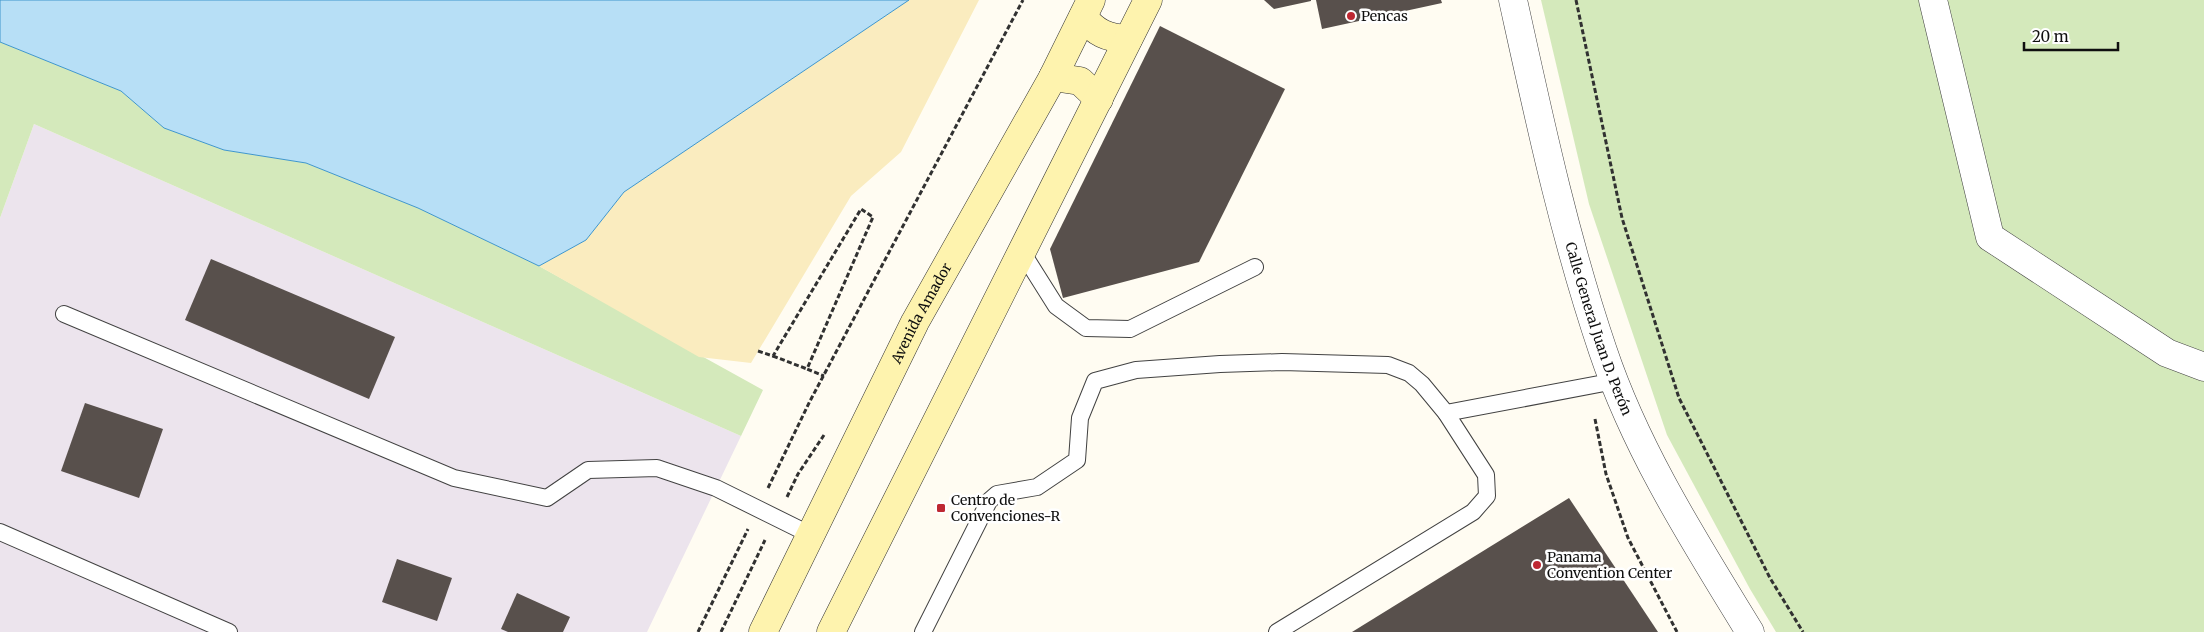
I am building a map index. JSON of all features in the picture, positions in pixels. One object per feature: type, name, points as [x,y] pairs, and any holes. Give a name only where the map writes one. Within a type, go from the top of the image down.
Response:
[{"type":"main road","points":[[831,632],[1148,0]]},
{"type":"main road","points":[[1087,8],[1092,29],[1112,39],[1128,39]]},
{"type":"main road","name":"Avenida Amador","points":[[763,632],[915,322],[1053,76],[1087,8]]},
{"type":"main road","points":[[1053,76],[1080,81],[1099,99]]},
{"type":"street","name":"Calle General Juan D. Perón","points":[[1513,0],[1557,198],[1604,352],[1637,432],[1674,509],[1750,632]]},
{"type":"street","points":[[1933,0],[1990,237],[2167,353],[2204,367]]},
{"type":"lane","points":[[1022,252],[1056,306],[1086,328],[1130,329],[1255,267]]},
{"type":"lane","points":[[64,314],[454,478],[547,498],[588,470],[657,468],[716,488],[810,535]]},
{"type":"lane","points":[[922,632],[989,501],[997,494],[1037,487],[1077,460],[1080,418],[1095,381],[1136,370],[1282,362],[1388,365],[1408,373],[1422,384],[1446,412],[1486,475],[1487,496],[1473,512],[1277,632]]},
{"type":"lane","points":[[1446,412],[1615,381]]},
{"type":"lane","points":[[0,532],[229,632]]},
{"type":"path","points":[[698,632],[824,376],[1023,0]]},
{"type":"path","points":[[1576,0],[1622,218],[1679,398],[1770,578],[1803,632]]},
{"type":"path","points":[[773,356],[861,209],[873,216],[807,369]]},
{"type":"path","points":[[758,351],[824,376]]},
{"type":"path","points":[[1589,386],[1606,474],[1628,538],[1677,632]]},
{"type":"shaded area","points":[[34,124],[741,436],[647,632],[0,632],[0,218]]},
{"type":"green space","points":[[1541,0],[2204,0],[2204,632],[1776,632],[1750,589],[1667,435],[1589,204]]},
{"type":"green space","points":[[0,42],[121,91],[164,128],[224,150],[306,163],[418,208],[539,266],[763,390],[741,436],[34,124],[0,218]]},
{"type":"sand","points":[[909,0],[979,0],[901,152],[851,196],[751,363],[699,357],[539,266],[586,240],[624,192]]},
{"type":"water","points":[[0,0],[909,0],[624,192],[586,240],[539,266],[418,208],[306,163],[224,150],[164,128],[121,91],[0,42]]},
{"type":"building","points":[[1264,0],[1311,0],[1311,1],[1274,9]]},
{"type":"building","name":"Pencas","points":[[1316,0],[1441,0],[1442,3],[1322,29]]},
{"type":"building","points":[[1160,26],[1285,89],[1199,262],[1063,298],[1050,249]]},
{"type":"building","points":[[211,259],[395,337],[369,399],[185,320]]},
{"type":"building","points":[[85,403],[163,429],[139,498],[61,471]]},
{"type":"building","name":"Panama Convention Center","points":[[1569,498],[1658,632],[1352,632]]},
{"type":"building","points":[[397,559],[452,578],[437,621],[382,602]]},
{"type":"building","points":[[517,593],[570,617],[563,632],[508,632],[501,629]]},
{"type":"place","name":"Pencas","points":[[1351,16]]},
{"type":"place","name":"Centro de Convenciones-R","points":[[941,508]]},
{"type":"place","name":"Panama Convention Center","points":[[1537,565]]}]
